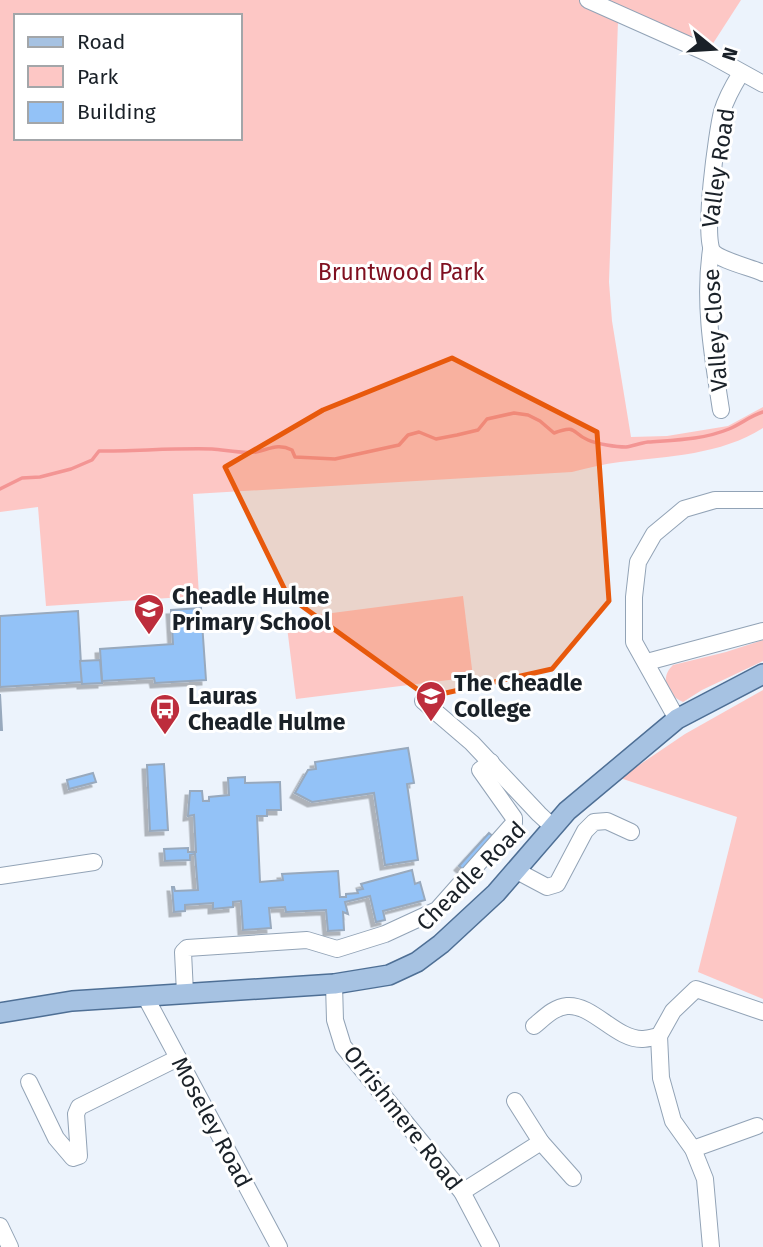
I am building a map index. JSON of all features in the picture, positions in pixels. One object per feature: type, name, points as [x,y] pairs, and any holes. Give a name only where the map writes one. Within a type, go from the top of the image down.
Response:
[{"type":"main road","name":"Cheadle Road","points":[[0,1013],[72,1001],[334,984],[389,975],[417,962],[470,918],[584,795],[677,719],[763,674]]},
{"type":"street","points":[[588,0],[707,53],[763,84]]},
{"type":"street","name":"Valley Road","points":[[741,73],[725,102],[719,126],[708,236],[711,250],[715,254],[763,273]]},
{"type":"street","name":"Valley Close","points":[[711,250],[708,298],[721,411]]},
{"type":"street","points":[[677,719],[634,642],[634,597],[638,562],[654,534],[684,509],[715,500],[763,500]]},
{"type":"street","points":[[647,662],[763,631]]},
{"type":"street","points":[[423,701],[491,762],[553,827]]},
{"type":"street","points":[[186,993],[183,952],[187,948],[307,940],[337,948],[384,934],[437,910],[514,823],[480,770],[491,762]]},
{"type":"street","points":[[515,870],[547,887],[557,884],[585,831],[594,822],[607,821],[631,832]]},
{"type":"street","points":[[0,876],[94,862]]},
{"type":"street","name":"Orrishmere Road","points":[[334,984],[335,1020],[343,1046],[462,1192],[491,1247]]},
{"type":"street","points":[[711,1247],[705,1179],[692,1149],[673,1121],[661,1078],[659,1036],[673,1011],[696,989],[763,1012]]},
{"type":"street","name":"Moseley Road","points":[[145,996],[279,1247]]},
{"type":"street","points":[[534,1026],[552,1012],[567,1006],[582,1009],[618,1032],[640,1040],[659,1036]]},
{"type":"street","points":[[29,1082],[56,1138],[73,1158],[79,1156],[76,1114],[79,1107],[178,1058]]},
{"type":"street","points":[[515,1101],[541,1142],[573,1178]]},
{"type":"street","points":[[692,1149],[757,1126]]},
{"type":"street","points":[[462,1192],[541,1142]]},
{"type":"street","points":[[0,1226],[10,1247]]},
{"type":"highlighted area","points":[[452,358],[597,432],[609,601],[552,669],[428,697],[288,596],[225,467],[323,410]]},
{"type":"green space","name":"Bruntwood Park","points":[[0,0],[741,0],[703,59],[618,21],[609,282],[612,321],[631,437],[667,436],[728,426],[763,407],[763,428],[730,444],[712,449],[572,472],[193,494],[199,596],[46,606],[38,507],[0,512]]},
{"type":"green space","points":[[463,596],[473,677],[296,699],[286,619]]},
{"type":"green space","points":[[763,640],[763,661],[683,702],[669,691],[666,675],[673,665]]},
{"type":"green space","points":[[763,690],[763,999],[698,972],[737,817],[620,778],[685,734]]},
{"type":"building","points":[[201,608],[206,680],[155,683],[154,678],[102,681],[100,649],[173,644],[171,610]]},
{"type":"building","points":[[78,611],[82,682],[0,687],[0,616]]},
{"type":"building","points":[[100,660],[102,683],[82,684],[80,661]]},
{"type":"building","points":[[0,694],[2,730],[0,730]]},
{"type":"building","points":[[408,748],[414,783],[407,784],[418,860],[385,865],[374,793],[312,802],[295,793],[308,770],[316,769],[315,762]]},
{"type":"building","points":[[164,764],[168,830],[150,831],[147,765]]},
{"type":"building","points":[[93,773],[96,782],[69,789],[67,780]]},
{"type":"building","points":[[245,777],[245,783],[280,782],[281,810],[267,810],[267,816],[257,816],[260,882],[283,880],[282,874],[338,871],[340,897],[346,897],[346,894],[358,893],[357,890],[363,889],[361,884],[412,870],[415,884],[420,882],[425,900],[383,911],[385,920],[376,922],[370,896],[345,902],[348,914],[343,912],[344,930],[328,931],[326,910],[286,912],[285,907],[269,908],[271,928],[243,930],[241,901],[233,902],[233,907],[213,909],[213,903],[185,905],[185,911],[174,912],[172,887],[175,891],[198,890],[195,854],[190,855],[190,860],[165,861],[164,849],[188,848],[188,852],[196,852],[194,815],[188,816],[190,791],[202,791],[203,801],[209,801],[209,797],[229,795],[228,778]]},
{"type":"building","points":[[489,833],[495,838],[465,871],[459,866]]},
{"type":"waterway","points":[[0,489],[22,478],[40,477],[71,469],[92,460],[99,451],[212,449],[256,452],[278,447],[292,450],[295,457],[335,459],[399,445],[408,435],[419,432],[436,439],[478,430],[487,419],[514,413],[528,415],[554,433],[571,429],[592,441],[626,447],[709,435],[729,429],[763,412]]},
{"type":"place","name":"Cheadle Hulme Primary School","points":[[149,636]]},
{"type":"place","name":"The Cheadle College","points":[[431,723]]},
{"type":"place","name":"Lauras Cheadle Hulme","points":[[165,736]]}]
